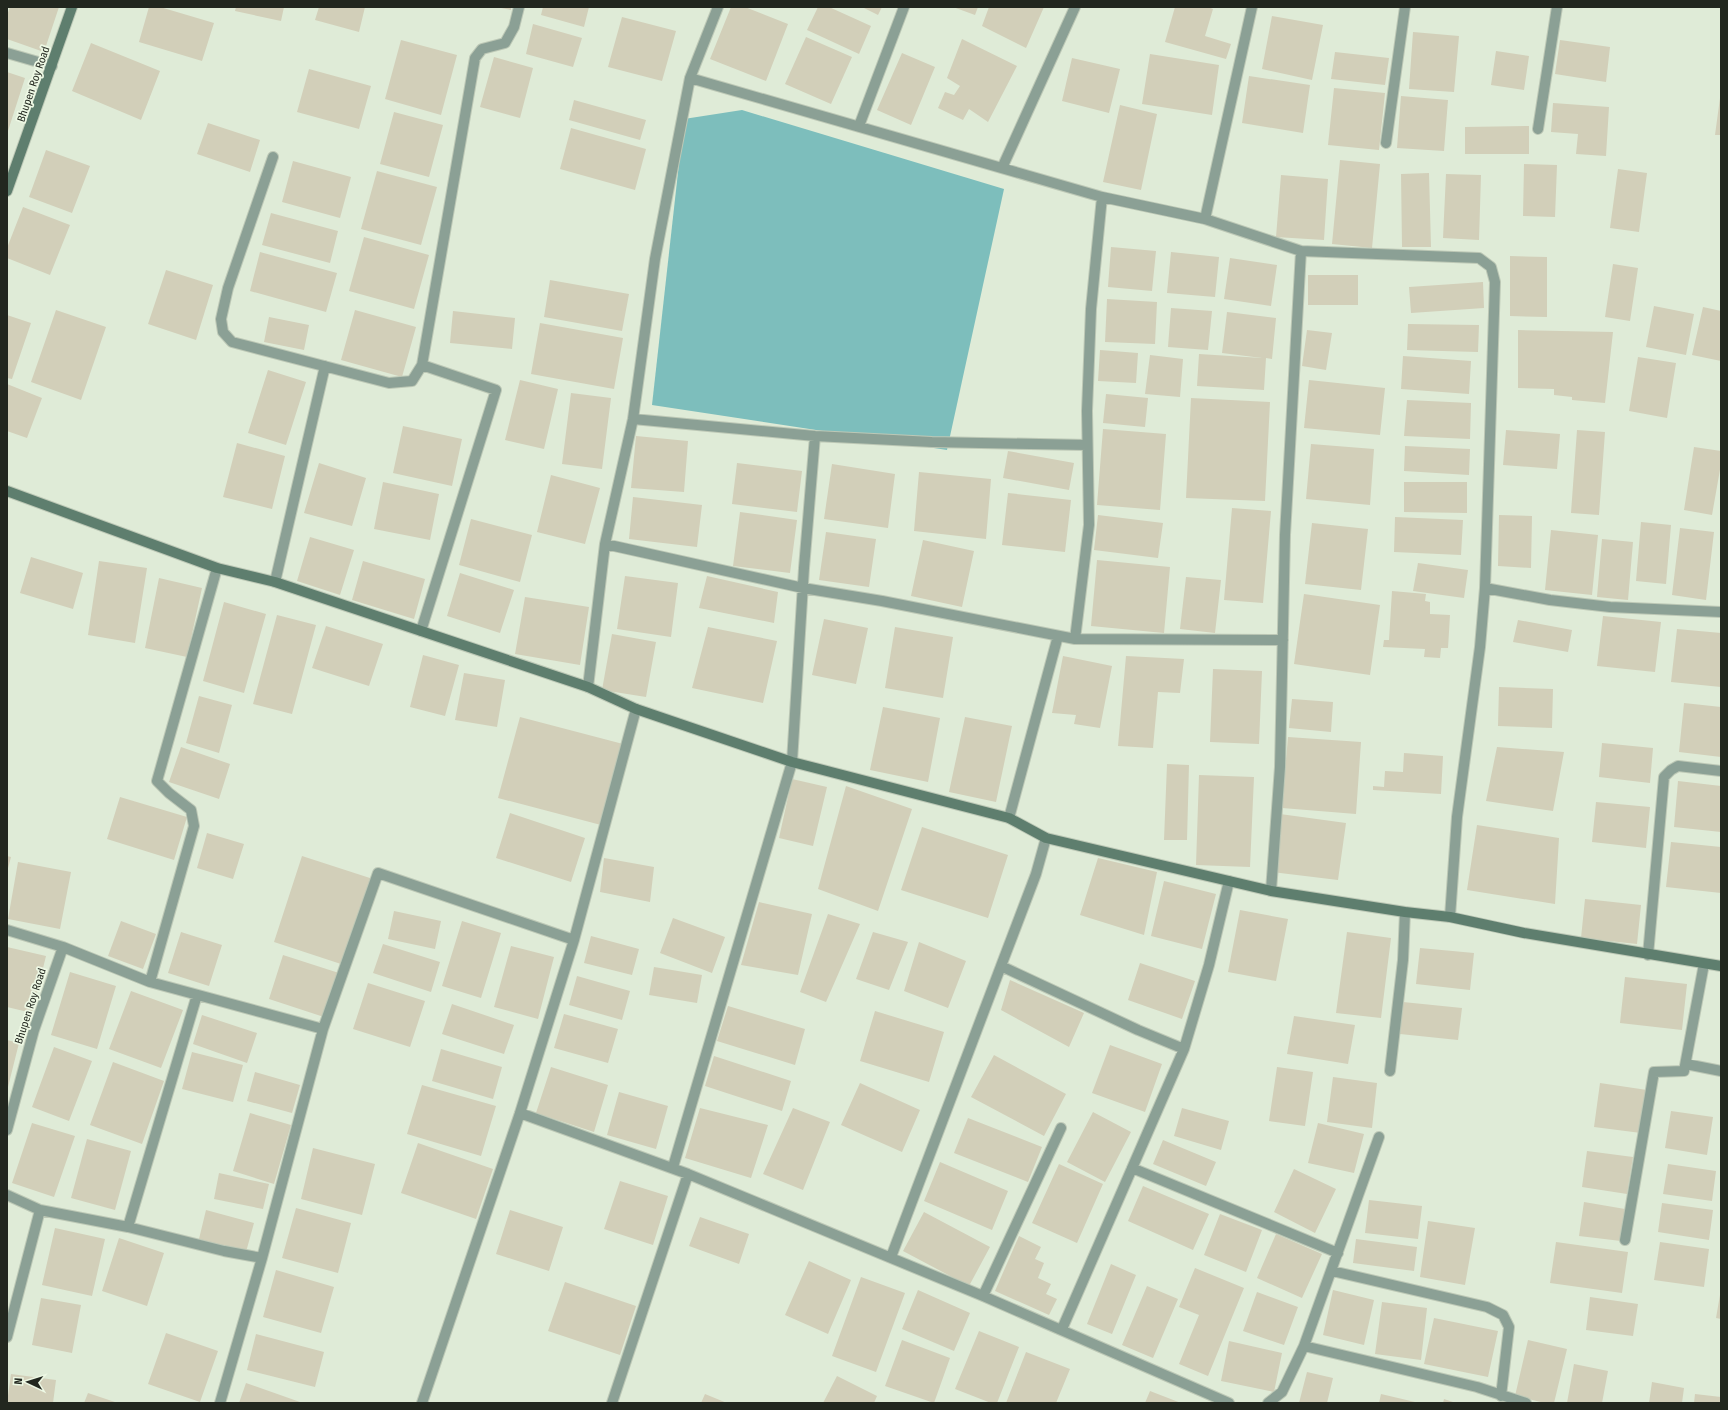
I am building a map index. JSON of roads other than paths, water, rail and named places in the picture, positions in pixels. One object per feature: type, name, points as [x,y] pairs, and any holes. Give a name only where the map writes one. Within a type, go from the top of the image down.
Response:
[{"type":"street","name":"Bhupen Roy Road","points":[[7,192],[72,7]]},
{"type":"street","points":[[273,157],[228,288],[221,319],[223,332],[232,342],[389,383],[412,381],[422,365],[475,58],[482,49],[505,43],[514,27],[519,7]]},
{"type":"street","points":[[588,687],[605,544],[633,418],[655,259],[690,78],[718,7]]},
{"type":"street","points":[[859,126],[904,7]]},
{"type":"street","points":[[1002,168],[1076,7]]},
{"type":"street","points":[[1205,219],[1252,7]]},
{"type":"street","points":[[1386,143],[1405,7]]},
{"type":"street","points":[[1538,129],[1557,7]]},
{"type":"street","points":[[7,53],[52,66]]},
{"type":"street","points":[[690,78],[1102,197],[1205,219],[1301,251],[1479,258],[1491,267],[1495,282],[1485,588],[1480,647],[1458,817],[1450,918]]},
{"type":"street","points":[[1075,639],[1089,525],[1087,411],[1091,309],[1102,197]]},
{"type":"street","points":[[1271,891],[1280,768],[1286,535],[1301,251]]},
{"type":"street","points":[[422,365],[496,390],[422,631]]},
{"type":"street","points":[[275,582],[325,366]]},
{"type":"street","points":[[633,418],[816,436],[932,442],[1087,445]]},
{"type":"street","points":[[673,1167],[792,762],[803,588],[816,436]]},
{"type":"street","points":[[7,491],[217,568],[275,582],[588,687],[636,709],[792,762],[1009,818],[1046,838],[1230,880],[1271,891],[1450,918],[1648,955],[1721,966]]},
{"type":"street","points":[[605,544],[803,588],[882,601],[1075,639],[1283,640]]},
{"type":"street","points":[[150,982],[194,826],[191,810],[169,793],[157,781],[217,568]]},
{"type":"street","points":[[1485,588],[1550,600],[1610,607],[1721,612]]},
{"type":"street","points":[[1009,818],[1058,636]]},
{"type":"street","points":[[422,1403],[520,1113],[574,940],[636,709]]},
{"type":"street","points":[[1648,955],[1664,777],[1670,770],[1678,766],[1721,771]]},
{"type":"street","points":[[891,1257],[1036,874],[1046,838]]},
{"type":"street","points":[[220,1403],[262,1258],[323,1029],[378,874],[574,940]]},
{"type":"street","points":[[1062,1329],[1184,1049],[1209,965],[1230,880]]},
{"type":"street","points":[[1390,1071],[1403,960],[1405,912]]},
{"type":"street","points":[[7,930],[63,946],[150,982],[323,1029]]},
{"type":"street","name":"Bhupen Roy Road","points":[[7,1130],[34,1030],[63,946]]},
{"type":"street","points":[[1625,1240],[1654,1072],[1684,1071],[1704,964]]},
{"type":"street","points":[[1001,966],[1138,1030],[1184,1049]]},
{"type":"street","points":[[128,1227],[197,995]]},
{"type":"street","points":[[1686,1064],[1721,1071]]},
{"type":"street","points":[[520,1113],[673,1167],[1062,1329],[1229,1403]]},
{"type":"street","points":[[983,1296],[1061,1128]]},
{"type":"street","points":[[1268,1403],[1282,1392],[1304,1346],[1379,1137]]},
{"type":"street","points":[[1132,1168],[1338,1254]]},
{"type":"street","points":[[612,1403],[688,1174]]},
{"type":"street","points":[[7,1195],[40,1210],[128,1227],[224,1251],[262,1258]]},
{"type":"street","points":[[7,1336],[40,1210]]},
{"type":"street","points":[[1332,1271],[1487,1307],[1503,1315],[1509,1327],[1501,1396]]},
{"type":"street","points":[[1304,1346],[1477,1387],[1526,1403]]},
{"type":"water","points":[[742,110],[1004,189],[947,450],[652,405],[684,119]]}]
